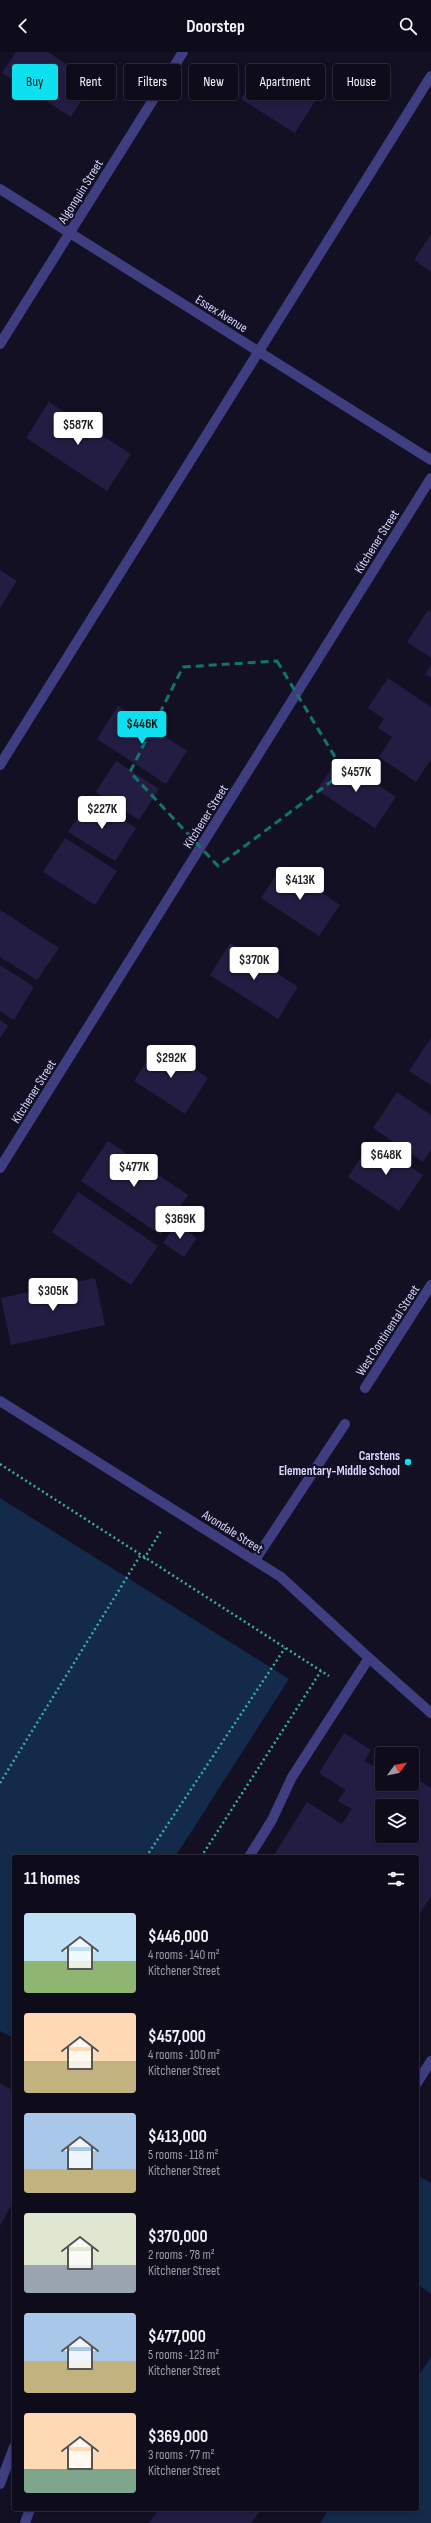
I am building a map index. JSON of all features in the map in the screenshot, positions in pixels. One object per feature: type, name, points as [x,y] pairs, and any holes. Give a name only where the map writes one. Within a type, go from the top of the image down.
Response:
[{"type":"street","name":"Algonquin Street","points":[[0,344],[183,52]]},
{"type":"street","points":[[0,765],[431,76]]},
{"type":"street","name":"Essex Avenue","points":[[0,189],[431,460]]},
{"type":"street","name":"Kitchener Street","points":[[0,1168],[431,478]]},
{"type":"street","name":"West Continental Street","points":[[365,1388],[431,1285]]},
{"type":"street","name":"Avondale Street","points":[[0,1401],[281,1577],[431,1713]]},
{"type":"street","points":[[255,1560],[345,1424]]},
{"type":"street","points":[[250,1855],[272,1820],[292,1777],[369,1658]]},
{"type":"street","points":[[419,2080],[431,2061]]},
{"type":"street","points":[[0,2484],[12,2452]]},
{"type":"street","points":[[25,2523],[29,2511]]},
{"type":"path","points":[[0,1464],[144,1559],[321,1671],[348,1690]]},
{"type":"path","points":[[144,1559],[174,1510]]},
{"type":"path","points":[[0,1783],[140,1556]]},
{"type":"path","points":[[147,1855],[285,1648]]},
{"type":"path","points":[[202,1855],[321,1671]]},
{"type":"highlighted area","points":[[277,661],[344,772],[218,866],[130,772],[183,667]]},
{"type":"water","points":[[0,1498],[289,1679],[176,1855],[12,1855],[12,2037],[0,2031]]},
{"type":"water","points":[[419,2176],[431,2183],[431,2294],[419,2285]]},
{"type":"water","points":[[431,2357],[431,2523],[320,2523],[328,2511],[419,2511],[419,2375]]},
{"type":"building","points":[[16,52],[48,52],[66,64],[66,100],[82,100],[71,117],[44,100],[58,100],[58,64],[12,64],[12,79],[2,73]]},
{"type":"building","points":[[246,91],[246,100],[315,101],[295,133],[241,99]]},
{"type":"building","points":[[431,234],[431,272],[414,260]]},
{"type":"building","points":[[49,402],[131,454],[107,491],[26,438]]},
{"type":"building","points":[[0,570],[17,581],[0,608]]},
{"type":"building","points":[[428,610],[431,612],[431,658],[407,642]]},
{"type":"building","points":[[431,665],[431,678],[425,674]]},
{"type":"building","points":[[388,678],[431,707],[431,759],[416,782],[379,757],[392,737],[378,728],[384,719],[368,708]]},
{"type":"building","points":[[118,706],[187,751],[166,784],[97,739]]},
{"type":"building","points":[[338,758],[396,797],[375,828],[317,790]]},
{"type":"building","points":[[116,761],[159,789],[139,820],[96,792]]},
{"type":"building","points":[[90,799],[136,828],[115,861],[68,832]]},
{"type":"building","points":[[65,838],[117,871],[95,905],[43,872]]},
{"type":"building","points":[[282,866],[340,905],[319,936],[261,898]]},
{"type":"building","points":[[0,910],[59,948],[37,980],[0,957]]},
{"type":"building","points":[[230,943],[298,987],[278,1019],[210,975]]},
{"type":"building","points":[[0,965],[34,987],[14,1020],[0,1011]]},
{"type":"building","points":[[0,1020],[8,1026],[0,1038]]},
{"type":"building","points":[[431,1038],[431,1085],[409,1071]]},
{"type":"building","points":[[158,1044],[208,1078],[185,1114],[134,1081]]},
{"type":"building","points":[[397,1092],[431,1115],[431,1150],[423,1162],[373,1128]]},
{"type":"building","points":[[108,1141],[188,1195],[161,1235],[81,1181]]},
{"type":"building","points":[[372,1141],[423,1175],[399,1211],[348,1177]]},
{"type":"building","points":[[78,1192],[158,1246],[131,1285],[52,1232]]},
{"type":"building","points":[[176,1224],[197,1238],[184,1257],[163,1243]]},
{"type":"building","points":[[95,1278],[105,1325],[11,1345],[1,1298]]},
{"type":"building","points":[[344,1733],[371,1750],[365,1761],[373,1766],[375,1763],[375,1791],[419,1791],[419,1780],[431,1788],[431,1896],[419,1915],[419,1855],[274,1855],[307,1802],[342,1824],[352,1809],[338,1801],[346,1790],[319,1773]]},
{"type":"building","points":[[0,2083],[12,2090],[12,2204],[0,2226]]},
{"type":"building","points":[[158,2511],[260,2511],[251,2523],[149,2523]]},
{"type":"place","name":"Carstens Elementary-Middle School","points":[[408,1462]]}]
